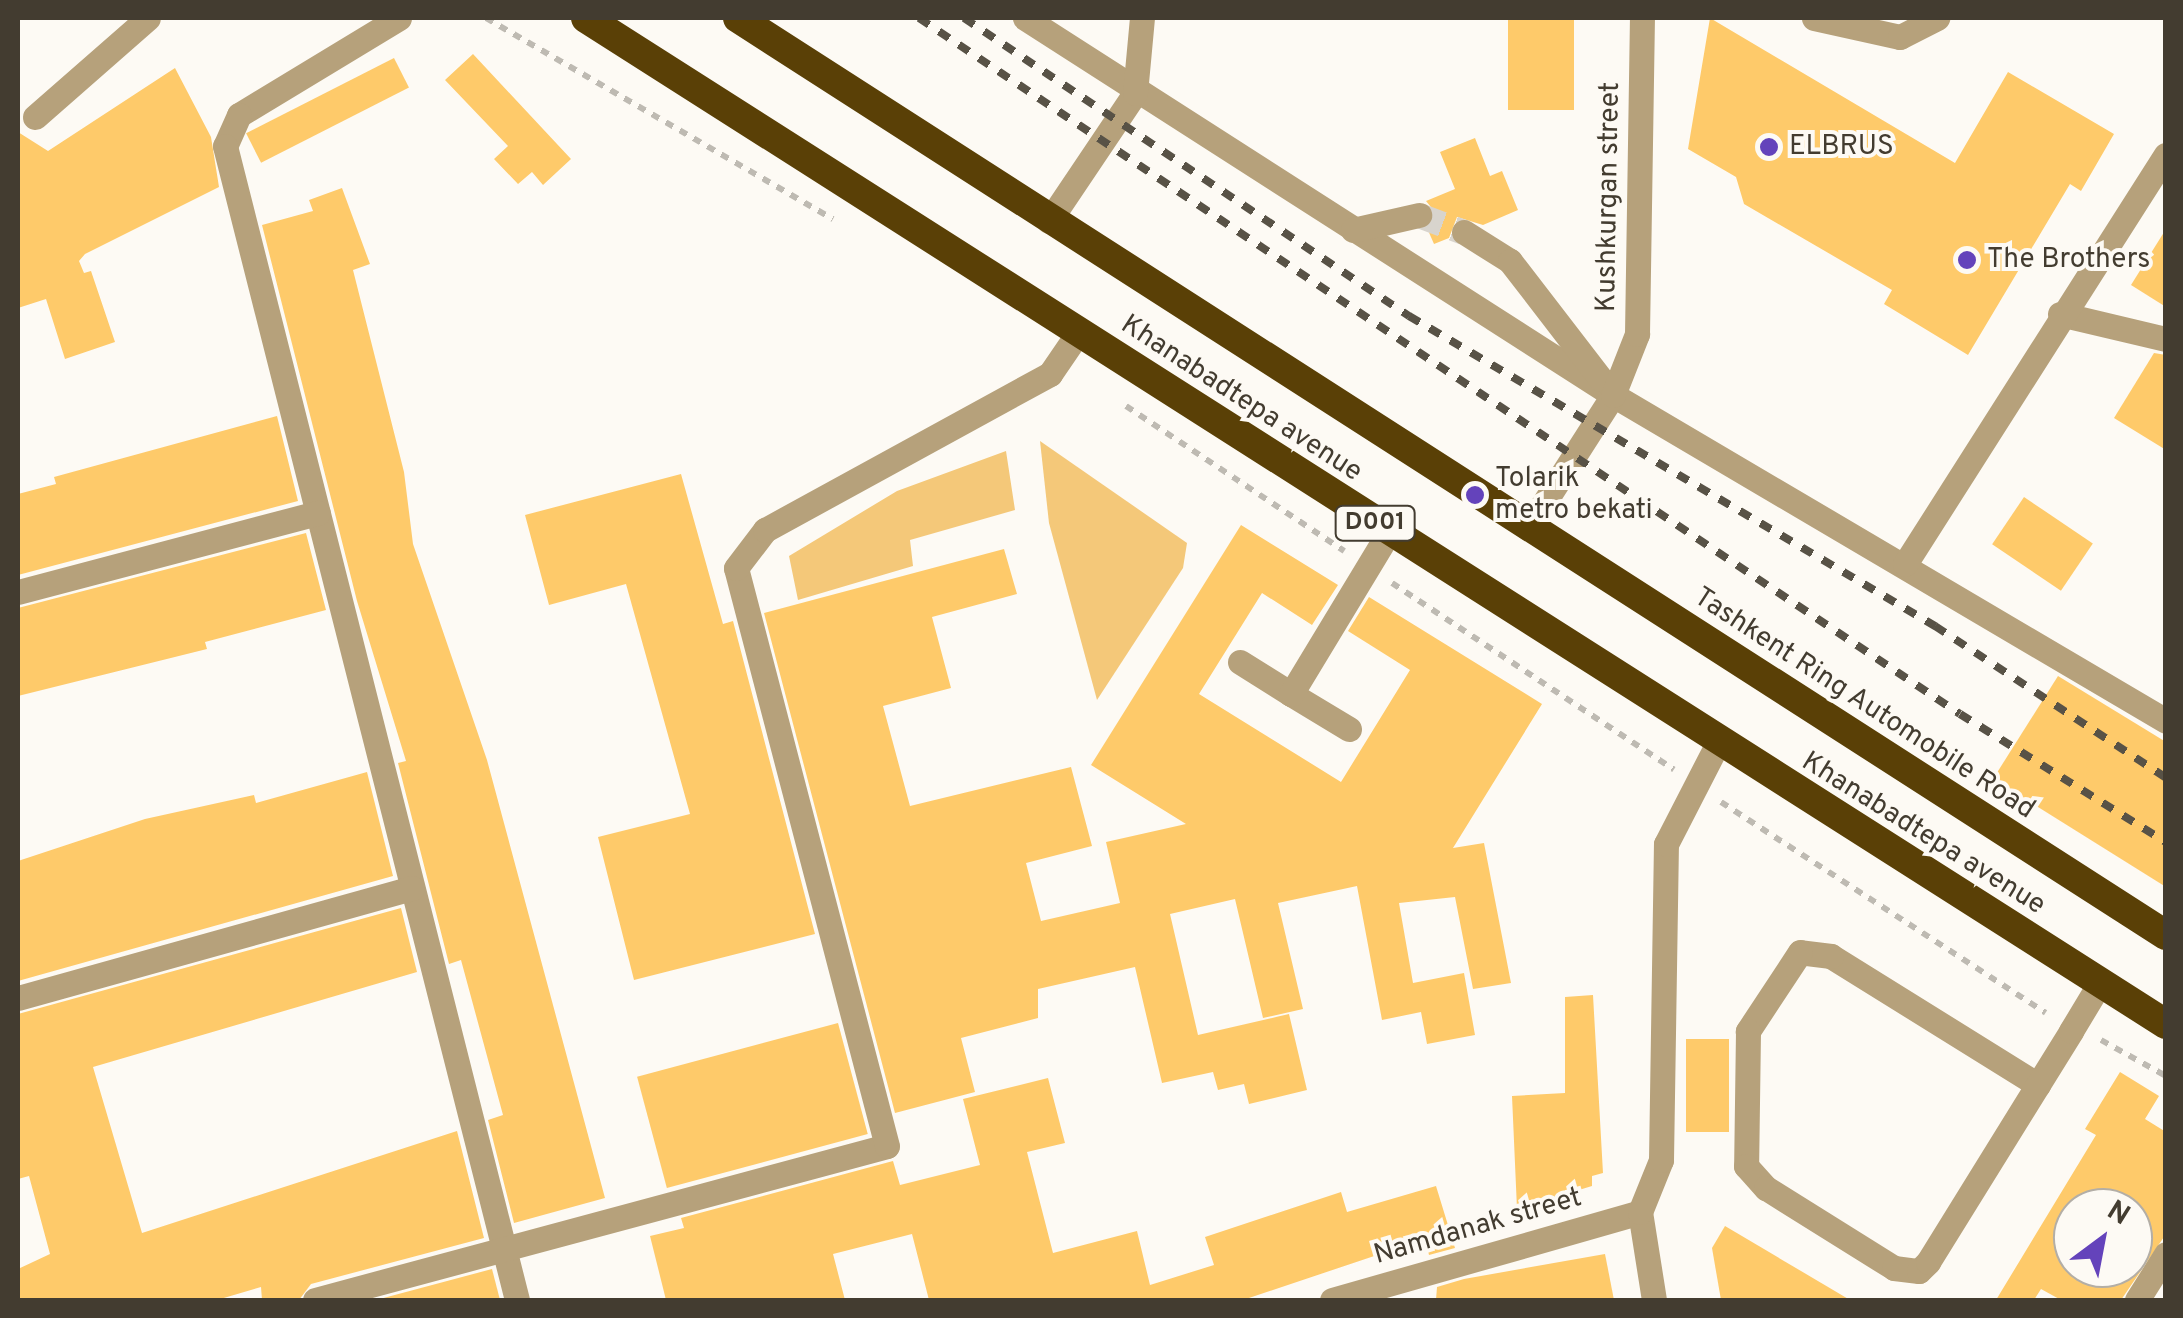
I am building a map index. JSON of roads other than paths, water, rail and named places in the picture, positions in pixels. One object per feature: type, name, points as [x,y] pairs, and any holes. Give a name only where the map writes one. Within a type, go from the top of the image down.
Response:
[{"type":"highway","name":"Khanabadtepa avenue","points":[[586,18],[1718,743],[2166,1024]]},
{"type":"highway","name":"Khanabadtepa avenue","points":[[738,18],[1528,528]]},
{"type":"highway","name":"Tashkent Ring Automobile Road","points":[[1528,528],[2166,935]]},
{"type":"street","points":[[35,117],[148,18]]},
{"type":"street","points":[[398,18],[240,115],[226,146],[517,1300]]},
{"type":"street","points":[[1025,18],[1135,93],[1613,394],[2166,721]]},
{"type":"street","points":[[1049,221],[1135,93],[1142,18]]},
{"type":"street","name":"Kushkurgan street","points":[[1528,528],[1613,394],[1637,334],[1642,18]]},
{"type":"street","points":[[1814,18],[1900,38],[1937,18]]},
{"type":"street","points":[[1905,564],[2060,314],[2166,155]]},
{"type":"street","points":[[1353,230],[1418,215]]},
{"type":"street","points":[[1464,232],[1510,261],[1613,394]]},
{"type":"street","points":[[2060,314],[2166,339]]},
{"type":"street","points":[[314,1300],[888,1146],[736,568],[765,530],[1050,374],[1078,333]]},
{"type":"street","points":[[18,592],[318,513]]},
{"type":"street","points":[[1291,694],[1388,532]]},
{"type":"street","points":[[1240,662],[1349,729]]},
{"type":"street","points":[[1654,1300],[1640,1212],[1661,1160],[1666,844],[1692,782],[1718,743]]},
{"type":"street","points":[[18,998],[412,888]]},
{"type":"street","points":[[2038,1085],[1830,956],[1800,952],[1748,1031],[1746,1166],[1766,1188],[1894,1268],[1920,1271],[2038,1085],[2100,984]]},
{"type":"street","name":"Namdanak street","points":[[1332,1300],[1640,1212]]},
{"type":"street","points":[[2137,1300],[2166,1254]]},
{"type":"tunnel","points":[[1419,215],[1464,232]]},
{"type":"railway","points":[[919,18],[1960,714],[2166,842]]},
{"type":"railway","points":[[964,18],[1409,316],[1935,626],[2166,778]]},
{"type":"place","name":"ELBRUS","points":[[1769,147]]},
{"type":"place","name":"The Brothers","points":[[1967,260]]},
{"type":"place","name":"Tolarik metro bekati","points":[[1475,495]]}]
